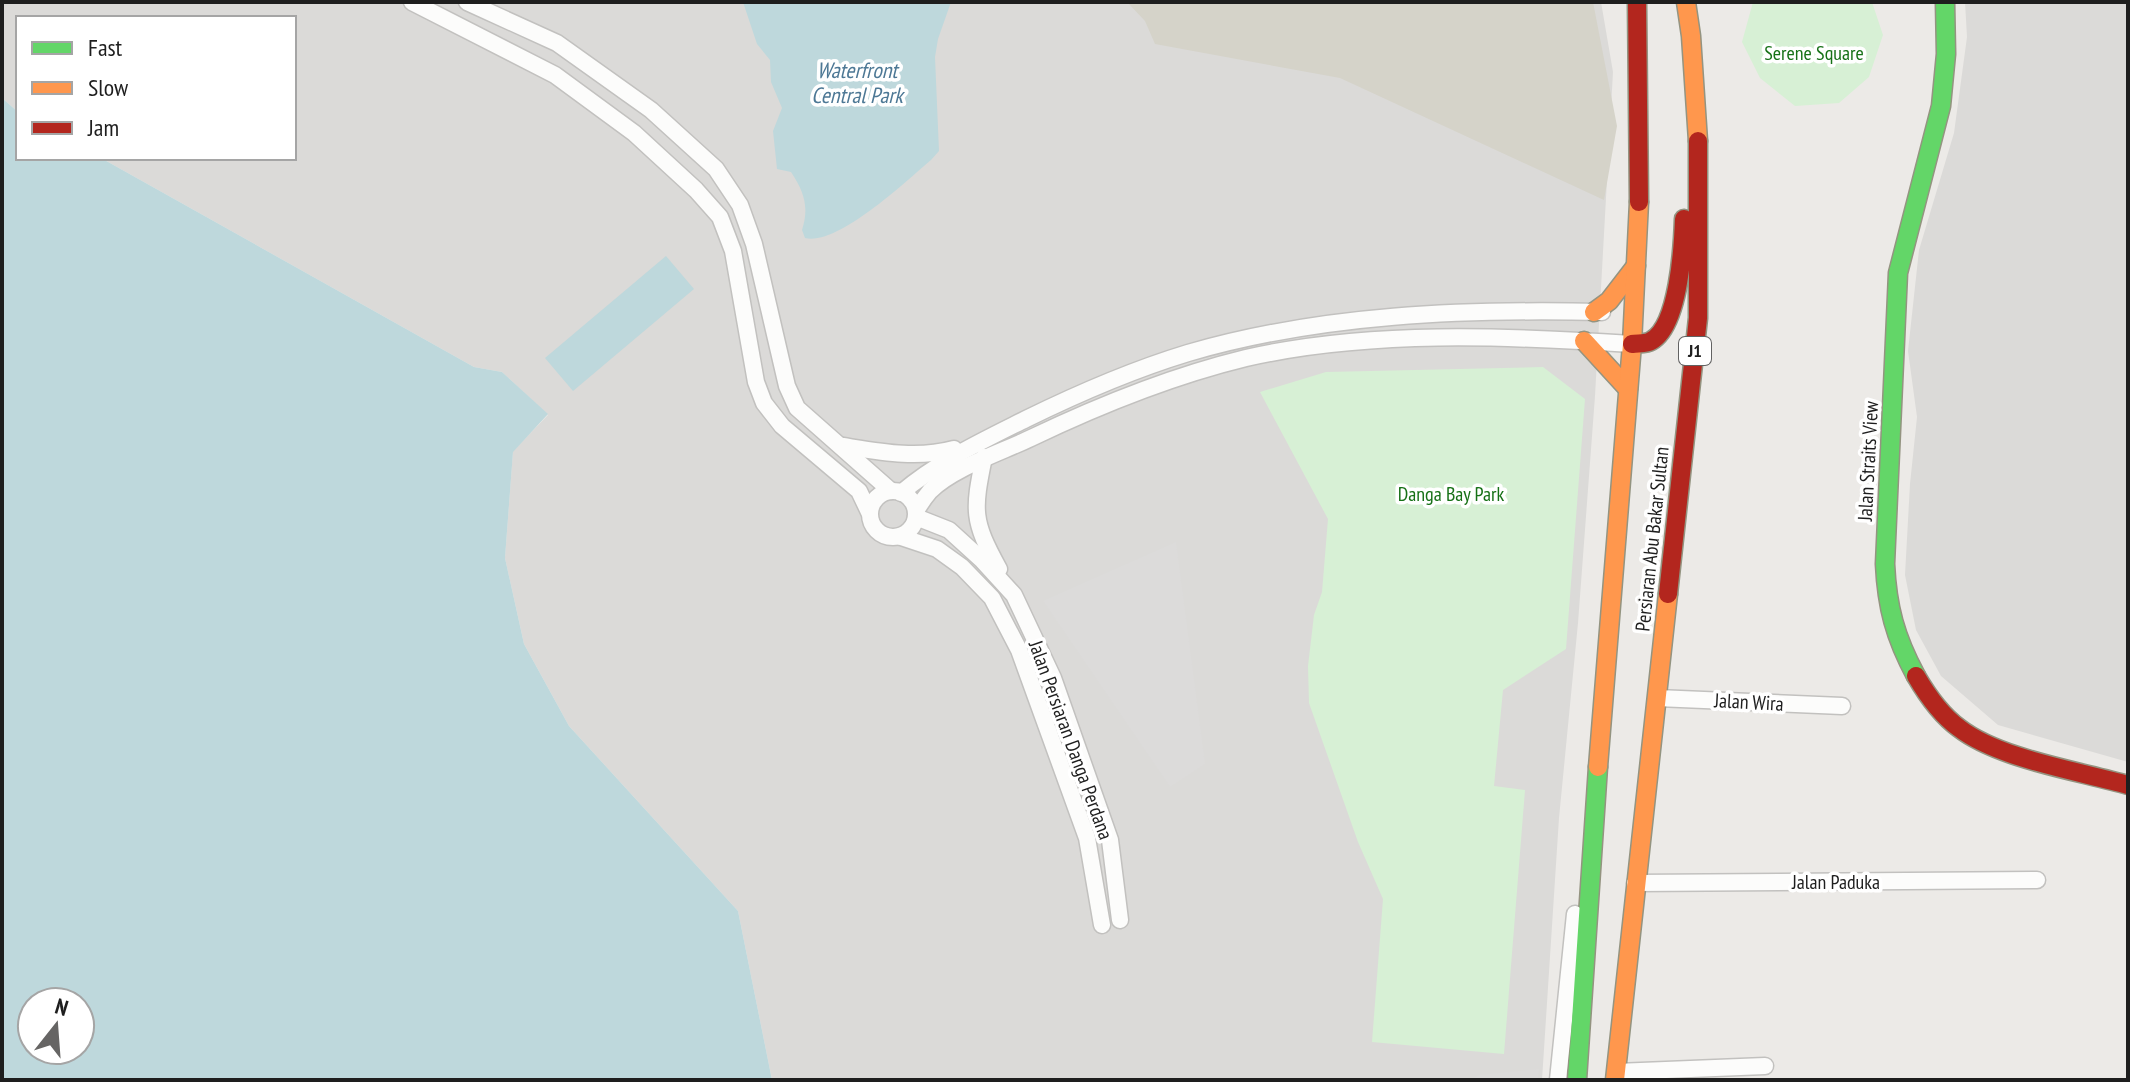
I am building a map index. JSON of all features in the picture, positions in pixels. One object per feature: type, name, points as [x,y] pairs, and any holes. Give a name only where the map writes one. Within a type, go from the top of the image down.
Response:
[{"type":"main road","name":"Persiaran Abu Bakar Sultan","points":[[1577,1080],[1632,344],[1640,180],[1637,2]]},
{"type":"main road","name":"Persiaran Abu Bakar Sultan","points":[[1616,1076],[1698,318],[1699,160],[1686,2]]},
{"type":"main road","name":"Jalan Straits View","points":[[1945,2],[1947,55],[1941,104],[1898,273],[1885,564],[1887,605],[1904,655],[1919,682],[1941,711],[1972,737],[2128,785]]},
{"type":"main road","points":[[1632,344],[1651,341],[1667,324],[1684,229],[1695,94]]},
{"type":"main road","points":[[1594,312],[1609,301],[1636,266]]},
{"type":"main road","points":[[1633,312],[1651,315],[1667,324],[1679,343],[1682,367],[1675,530]]},
{"type":"main road","points":[[1584,341],[1628,389]]},
{"type":"street","points":[[412,2],[555,75],[634,133],[696,190],[720,217],[733,251],[756,382],[764,403],[782,426],[859,491],[869,512],[871,525],[880,534],[901,537],[911,529],[931,490],[979,450]]},
{"type":"street","points":[[467,2],[557,43],[651,110],[716,169],[740,205],[754,244],[787,386],[797,408],[896,492],[911,500],[916,514]]},
{"type":"street","points":[[869,512],[875,499],[896,492],[921,476],[979,450],[1083,392],[1190,353],[1310,327],[1383,317],[1543,310],[1633,312]]},
{"type":"street","points":[[841,446],[933,455],[1008,449],[1092,408],[1192,372],[1249,358],[1382,340],[1545,338],[1632,344]]},
{"type":"street","points":[[979,450],[974,513],[987,547],[1014,595]]},
{"type":"street","name":"Jalan Persiaran Danga Perdana","points":[[916,514],[949,530],[1014,595],[1053,678],[1110,840],[1120,920]]},
{"type":"street","name":"Jalan Persiaran Danga Perdana","points":[[901,537],[937,549],[962,567],[992,598],[1019,650],[1087,838],[1102,925]]},
{"type":"street","name":"Jalan Wira","points":[[1657,698],[1842,706]]},
{"type":"street","points":[[1558,1080],[1581,850],[1598,779]]},
{"type":"street","name":"Jalan Paduka","points":[[1635,883],[2037,880]]},
{"type":"street","points":[[1616,1076],[1765,1066]]},
{"type":"shaded area","points":[[2,2],[1601,2],[1613,72],[1595,396],[1559,818],[1542,1080],[772,1080],[738,911],[569,726],[524,644],[505,558],[513,451],[548,415],[502,372],[474,367],[105,160],[296,160],[296,16],[16,16],[16,110],[2,98]]},
{"type":"shaded area","points":[[1127,2],[1593,2],[1617,126],[1604,200],[1340,78],[1155,44],[1145,21]]},
{"type":"shaded area","points":[[1965,2],[2128,2],[2128,762],[1998,725],[1941,676],[1916,630],[1905,575],[1917,417],[1908,351],[1919,250],[1954,133],[1967,37]]},
{"type":"shaded area","points":[[1176,542],[1205,764],[1170,787],[1043,601]]},
{"type":"shaded area","points":[[1539,1069],[1538,1080],[1471,1080],[1479,1075]]},
{"type":"green space","name":"Serene Square","points":[[1753,2],[1872,2],[1883,35],[1869,77],[1839,103],[1795,106],[1760,78],[1742,42]]},
{"type":"green space","name":"Danga Bay Park","points":[[1543,367],[1585,399],[1566,649],[1503,690],[1494,786],[1525,790],[1504,1054],[1372,1042],[1383,899],[1358,842],[1309,703],[1308,666],[1314,615],[1322,592],[1328,519],[1260,392],[1326,372]]},
{"type":"water","name":"Waterfront Central Park","points":[[743,2],[951,2],[935,57],[939,151],[871,210],[853,223],[819,238],[805,238],[802,230],[805,208],[800,187],[791,172],[777,169],[773,131],[782,108],[771,82],[770,60],[757,44]]},
{"type":"water","points":[[2,98],[16,110],[16,160],[105,160],[474,367],[502,372],[548,414],[513,452],[505,558],[524,644],[569,726],[738,911],[772,1080],[2,1080]]},
{"type":"water","points":[[666,256],[694,289],[573,391],[545,358]]},
{"type":"traffic: fast","points":[[1916,676],[1893,622],[1885,564],[1898,273],[1941,106],[1946,54],[1945,2]]},
{"type":"traffic: fast","points":[[1577,1080],[1598,767]]},
{"type":"traffic: slow","points":[[1686,2],[1698,141]]},
{"type":"traffic: slow","points":[[1598,767],[1632,344],[1639,202]]},
{"type":"traffic: slow","points":[[1594,312],[1609,301],[1636,266]]},
{"type":"traffic: slow","points":[[1584,341],[1628,389]]},
{"type":"traffic: slow","points":[[1615,1080],[1668,594]]},
{"type":"traffic: jam","points":[[1637,2],[1639,202]]},
{"type":"traffic: jam","points":[[1668,594],[1698,318],[1698,141]]},
{"type":"traffic: jam","points":[[1632,344],[1651,341],[1668,320],[1678,285],[1684,219]]},
{"type":"traffic: jam","points":[[1916,676],[1946,717],[1976,739],[2040,763],[2128,785]]}]
